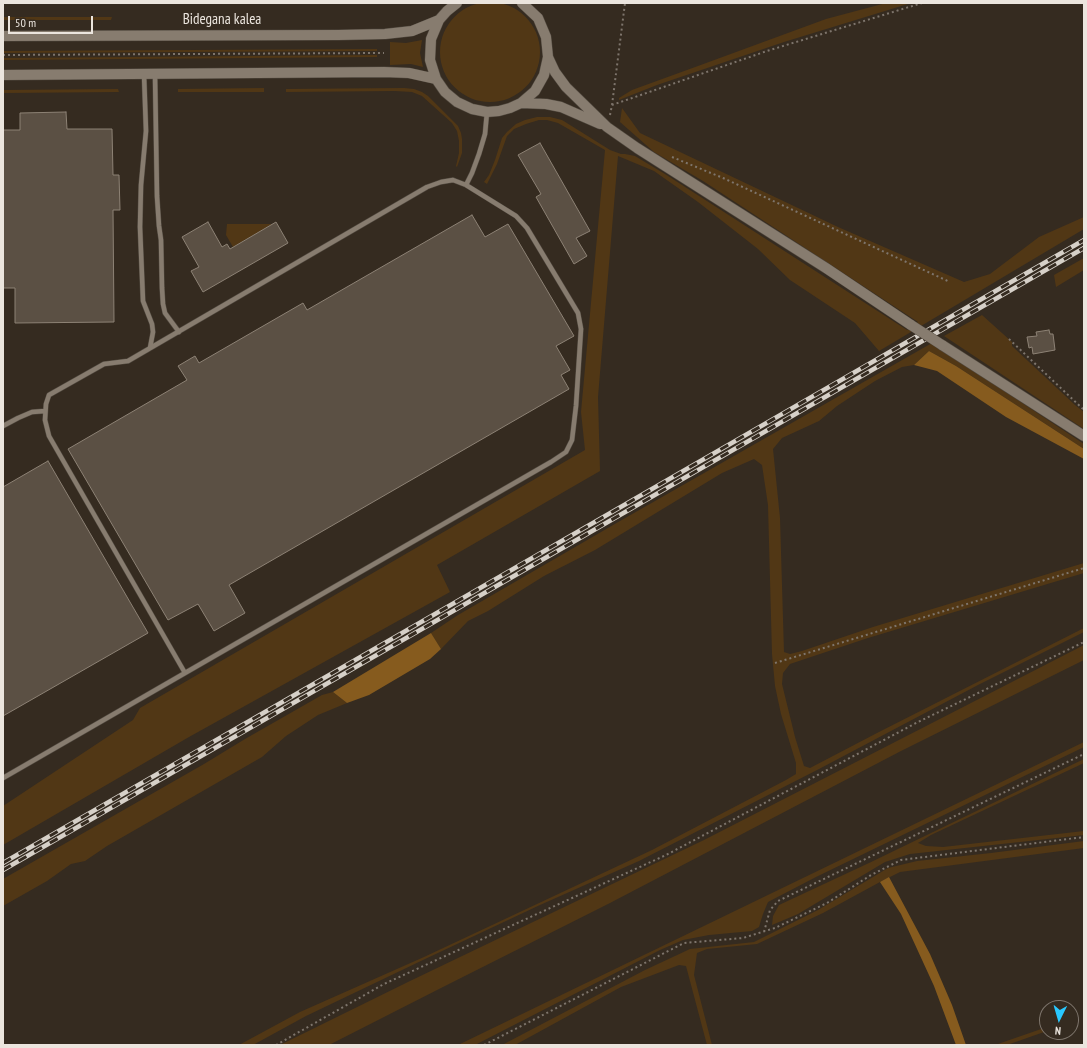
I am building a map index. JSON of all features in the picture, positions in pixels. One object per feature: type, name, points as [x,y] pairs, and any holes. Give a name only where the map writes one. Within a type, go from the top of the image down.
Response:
[{"type":"street","points":[[456,3],[439,20],[431,39],[430,60],[436,79],[445,92],[457,102],[472,109],[487,112],[499,111],[521,103],[535,90],[544,75],[548,57],[546,37],[538,18],[522,3]]},
{"type":"street","name":"Bidegana kalea","points":[[3,36],[385,34],[412,31],[439,20]]},
{"type":"street","points":[[548,57],[555,72],[566,87],[607,127],[637,148],[826,268],[911,325],[1084,436]]},
{"type":"street","points":[[3,75],[409,72],[436,79]]},
{"type":"street","points":[[521,103],[546,104],[561,107],[607,127]]},
{"type":"lane","points":[[144,74],[146,132],[141,185],[140,227],[143,301],[152,324],[153,332],[150,348]]},
{"type":"lane","points":[[155,74],[157,196],[161,240],[163,304],[165,313],[179,332]]},
{"type":"lane","points":[[466,185],[472,173],[485,134],[487,112]]},
{"type":"lane","points":[[3,778],[551,462],[566,452],[572,440],[576,406],[581,329],[578,313],[527,228],[516,216],[466,185],[453,180],[427,187],[128,361],[104,364],[49,395],[46,404],[45,420],[49,436],[185,673]]},
{"type":"lane","points":[[3,426],[32,412],[45,411]]},
{"type":"path","points":[[607,127],[612,105],[625,3]]},
{"type":"path","points":[[612,105],[767,51],[922,3]]},
{"type":"path","points":[[3,55],[384,53]]},
{"type":"path","points":[[670,156],[723,178],[950,282]]},
{"type":"path","points":[[1009,339],[1084,410]]},
{"type":"path","points":[[775,663],[1084,568]]},
{"type":"path","points":[[276,1045],[384,984],[666,855],[918,722],[1084,642]]},
{"type":"path","points":[[764,932],[770,910],[778,901],[1084,754]]},
{"type":"path","points":[[484,1045],[684,943],[743,938],[775,928],[827,903],[871,875],[901,860],[1084,837]]},
{"type":"shaded area","points":[[490,2],[500,3],[518,10],[532,24],[539,42],[539,62],[532,80],[518,94],[500,101],[490,102],[480,101],[462,94],[448,80],[441,62],[440,52],[441,42],[448,24],[462,10],[480,3]]},
{"type":"shaded area","points":[[886,3],[911,3],[784,42],[657,85],[619,100],[619,98],[632,90],[826,19]]},
{"type":"shaded area","points":[[3,17],[112,17],[111,20],[3,20]]},
{"type":"shaded area","points":[[422,40],[420,53],[423,67],[411,64],[390,65],[390,42],[406,43]]},
{"type":"shaded area","points":[[377,49],[377,51],[3,53],[3,51]]},
{"type":"shaded area","points":[[377,55],[377,57],[3,60],[3,58]]},
{"type":"shaded area","points":[[264,88],[264,92],[178,92],[178,89]]},
{"type":"shaded area","points":[[118,89],[119,92],[3,93],[3,90]]},
{"type":"shaded area","points":[[286,89],[414,89],[428,96],[458,126],[462,139],[462,153],[457,167],[459,141],[457,131],[452,123],[422,96],[412,92],[395,91],[286,92]]},
{"type":"shaded area","points":[[622,108],[640,133],[838,227],[964,282],[990,274],[1039,237],[1084,217],[1084,229],[879,351],[855,323],[790,280],[758,249],[698,202],[654,171],[618,156],[598,397],[600,471],[437,565],[450,592],[189,737],[3,845],[3,806],[133,720],[140,708],[585,450],[581,412],[605,150],[558,123],[547,120],[539,120],[514,129],[507,136],[497,164],[487,184],[484,182],[489,175],[502,138],[516,124],[537,117],[550,117],[562,120],[610,150],[621,154],[635,156],[665,174],[907,330],[918,322],[703,181],[654,152],[620,122]]},
{"type":"shaded area","points":[[227,224],[272,224],[233,247],[226,235]]},
{"type":"shaded area","points":[[1084,258],[1084,270],[1056,287],[1054,275]]},
{"type":"shaded area","points":[[982,315],[1012,342],[1012,346],[1084,412],[1084,429],[944,336]]},
{"type":"shaded area","points":[[932,343],[1084,444],[1084,449],[956,366],[929,351],[914,365],[902,367],[875,381],[837,406],[819,421],[782,438],[773,449],[780,518],[784,652],[790,654],[802,651],[873,627],[1084,563],[1084,573],[868,638],[790,664],[783,673],[782,684],[804,766],[810,768],[1084,628],[1084,632],[978,685],[819,769],[639,861],[540,905],[423,960],[306,1016],[253,1045],[239,1045],[300,1012],[424,957],[652,850],[796,774],[796,763],[781,714],[775,686],[772,654],[768,505],[762,465],[754,459],[722,473],[595,550],[544,576],[488,611],[468,621],[441,649],[431,633],[458,615],[620,521]]},
{"type":"shaded area","points":[[929,351],[956,366],[1084,449],[1084,459],[1006,417],[937,371],[914,365]]},
{"type":"shaded area","points":[[431,633],[441,649],[430,659],[369,695],[347,703],[333,692]]},
{"type":"shaded area","points":[[1084,645],[1084,660],[901,751],[610,903],[329,1045],[280,1045],[704,840]]},
{"type":"shaded area","points":[[333,692],[347,703],[318,715],[286,736],[262,757],[107,846],[85,861],[71,864],[47,881],[3,906],[3,879],[322,695]]},
{"type":"shaded area","points":[[1084,742],[1084,747],[816,877],[768,902],[759,927],[752,931],[709,935],[683,940],[660,950],[475,1045],[458,1045]]},
{"type":"shaded area","points":[[1084,759],[1084,763],[931,835],[918,843],[926,846],[943,847],[1084,831],[1084,835],[910,854],[885,862],[798,914],[772,925],[773,916],[779,905]]},
{"type":"shaded area","points":[[1084,841],[1084,848],[900,872],[823,913],[757,944],[707,949],[697,953],[694,975],[712,1045],[707,1045],[686,966],[679,965],[621,987],[515,1045],[502,1045],[645,970],[690,949],[754,942],[818,910],[888,868],[917,861]]},
{"type":"shaded area","points":[[889,877],[930,954],[952,1005],[966,1045],[956,1045],[934,986],[901,914],[880,882]]},
{"type":"shaded area","points":[[1039,1030],[1039,1034],[1007,1045],[995,1045]]},
{"type":"building","points":[[66,112],[67,129],[112,129],[113,175],[119,175],[120,210],[113,210],[114,322],[15,323],[15,288],[3,288],[3,130],[20,130],[20,113]]},
{"type":"building","points":[[540,143],[590,231],[576,238],[587,256],[574,264],[536,197],[541,194],[518,155]]},
{"type":"building","points":[[472,215],[485,237],[508,224],[574,336],[556,346],[570,370],[561,375],[569,389],[229,585],[245,613],[214,631],[198,604],[168,620],[68,449],[187,380],[178,366],[195,356],[199,363],[303,303],[307,310]]},
{"type":"building","points":[[208,222],[222,247],[227,244],[230,249],[276,222],[288,243],[203,292],[191,271],[199,267],[182,237]]},
{"type":"building","points":[[1049,330],[1050,334],[1053,334],[1055,350],[1033,354],[1032,347],[1029,348],[1027,337],[1037,336],[1036,332]]},
{"type":"building","points":[[48,461],[148,633],[3,716],[3,487]]},
{"type":"railway","points":[[3,863],[1084,240]]},
{"type":"railway","points":[[3,870],[1084,248]]}]
